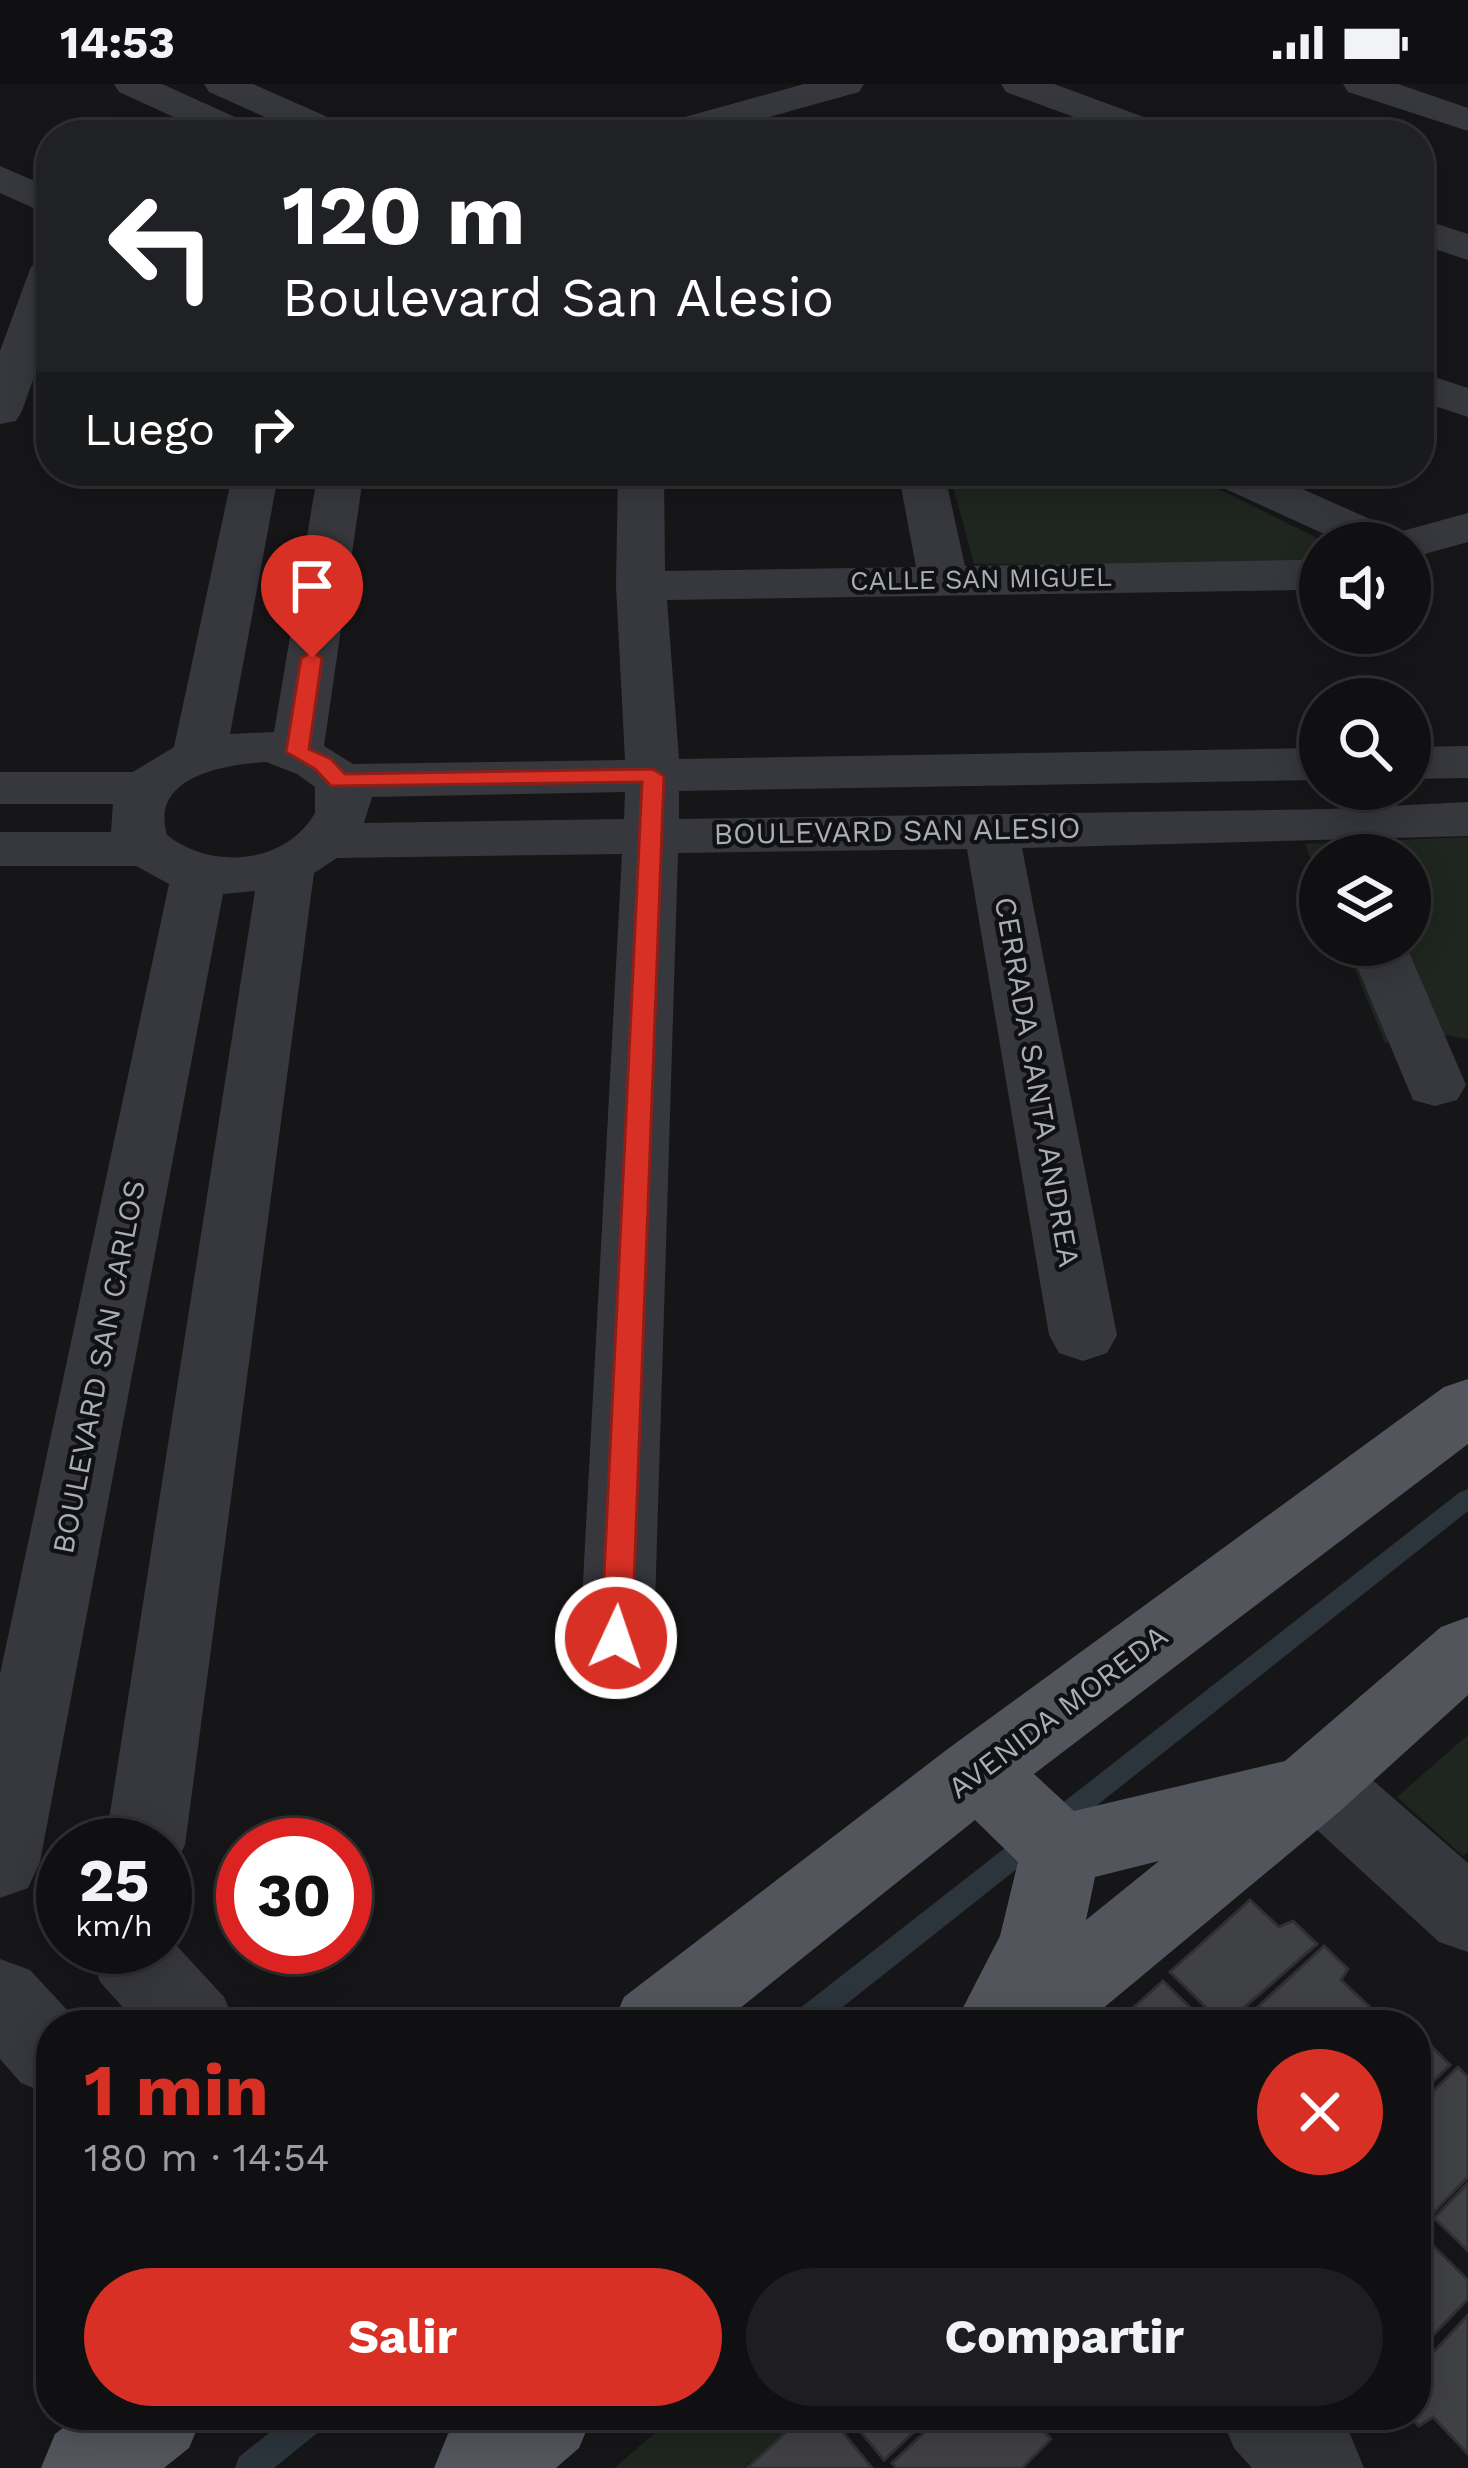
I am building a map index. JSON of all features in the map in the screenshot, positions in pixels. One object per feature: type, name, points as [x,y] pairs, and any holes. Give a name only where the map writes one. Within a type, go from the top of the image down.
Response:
[{"type":"main road","name":"AVENIDA MOREDA","points":[[673,2010],[977,1772],[1468,1406]]},
{"type":"main road","points":[[1037,2010],[1314,1784],[1468,1648]]},
{"type":"main road","points":[[977,1772],[1060,1850]]},
{"type":"main road","points":[[1060,1850],[1314,1784]]},
{"type":"main road","points":[[1004,2010],[1039,1946],[1060,1850]]},
{"type":"main road","points":[[89,2468],[137,2430]]},
{"type":"street","points":[[132,84],[211,120]]},
{"type":"street","points":[[222,84],[303,120]]},
{"type":"street","points":[[716,120],[846,84]]},
{"type":"street","points":[[1018,84],[1117,120]]},
{"type":"street","points":[[1361,84],[1468,121]]},
{"type":"street","points":[[0,178],[36,196]]},
{"type":"street","points":[[1434,236],[1468,248]]},
{"type":"street","points":[[0,410],[36,310]]},
{"type":"street","points":[[1434,391],[1468,404]]},
{"type":"street","points":[[199,756],[253,486]]},
{"type":"street","points":[[318,766],[340,486]]},
{"type":"street","points":[[616,1638],[652,805],[641,486]]},
{"type":"street","points":[[925,486],[944,578]]},
{"type":"street","points":[[1257,486],[1337,522]]},
{"type":"street","points":[[1431,538],[1468,527]]},
{"type":"street","name":"CALLE SAN MIGUEL","points":[[641,586],[1299,575]]},
{"type":"street","points":[[0,849],[258,872],[306,852],[340,821],[345,800],[318,766],[249,747],[199,756],[170,769],[148,788],[137,808],[136,830],[174,861]]},
{"type":"street","points":[[1431,763],[1468,762]]},
{"type":"street","name":"BOULEVARD SAN ALESIO","points":[[306,852],[652,805],[1299,765]]},
{"type":"street","name":"BOULEVARD SAN ALESIO","points":[[318,766],[652,805],[991,829],[1299,840]]},
{"type":"street","points":[[0,788],[148,788]]},
{"type":"street","name":"BOULEVARD SAN ALESIO","points":[[1377,834],[1468,819]]},
{"type":"street","name":"CERRADA SANTA ANDREA","points":[[991,829],[1083,1336]]},
{"type":"street","points":[[149,1818],[306,852]]},
{"type":"street","name":"BOULEVARD SAN CARLOS","points":[[0,1862],[174,861]]},
{"type":"street","points":[[1387,966],[1435,1085]]},
{"type":"street","points":[[1314,1784],[1468,1915]]},
{"type":"street","points":[[147,1974],[180,2010]]},
{"type":"street","points":[[0,1998],[36,2038]]},
{"type":"street","points":[[1281,2430],[1316,2468]]},
{"type":"shaded area","points":[[953,486],[1213,486],[1299,529],[1299,561],[1288,565],[974,564]]},
{"type":"shaded area","points":[[1468,837],[1468,1039],[1425,1032],[1385,1043],[1354,966],[1431,966],[1431,839]]},
{"type":"shaded area","points":[[1468,1735],[1468,1852],[1463,1856],[1397,1797]]},
{"type":"shaded area","points":[[658,2430],[787,2430],[744,2468],[614,2468]]},
{"type":"building","points":[[1250,1900],[1279,1927],[1293,1921],[1317,1944],[1241,2010],[1209,2010],[1170,1972]]},
{"type":"building","points":[[1324,1946],[1348,1969],[1341,1980],[1373,2010],[1254,2010]]},
{"type":"building","points":[[1163,1981],[1193,2010],[1131,2010]]},
{"type":"building","points":[[1431,2046],[1450,2065],[1431,2083]]},
{"type":"building","points":[[1458,2067],[1468,2077],[1468,2177],[1431,2215],[1431,2093]]},
{"type":"building","points":[[1468,2183],[1468,2251],[1434,2218]]},
{"type":"building","points":[[1431,2244],[1468,2280],[1468,2299],[1431,2337]]},
{"type":"building","points":[[1468,2315],[1468,2454],[1431,2418],[1431,2355]]},
{"type":"building","points":[[789,2430],[841,2430],[872,2468],[747,2468]]},
{"type":"building","points":[[859,2430],[916,2430],[884,2460]]},
{"type":"building","points":[[927,2430],[1043,2430],[1051,2439],[1022,2468],[896,2468],[892,2463]]},
{"type":"waterway","points":[[818,2010],[1468,1498]]},
{"type":"waterway","points":[[250,2468],[297,2430]]},
{"type":"route","points":[[312,658],[297,752],[323,764],[339,781],[653,776],[616,1638]]}]
